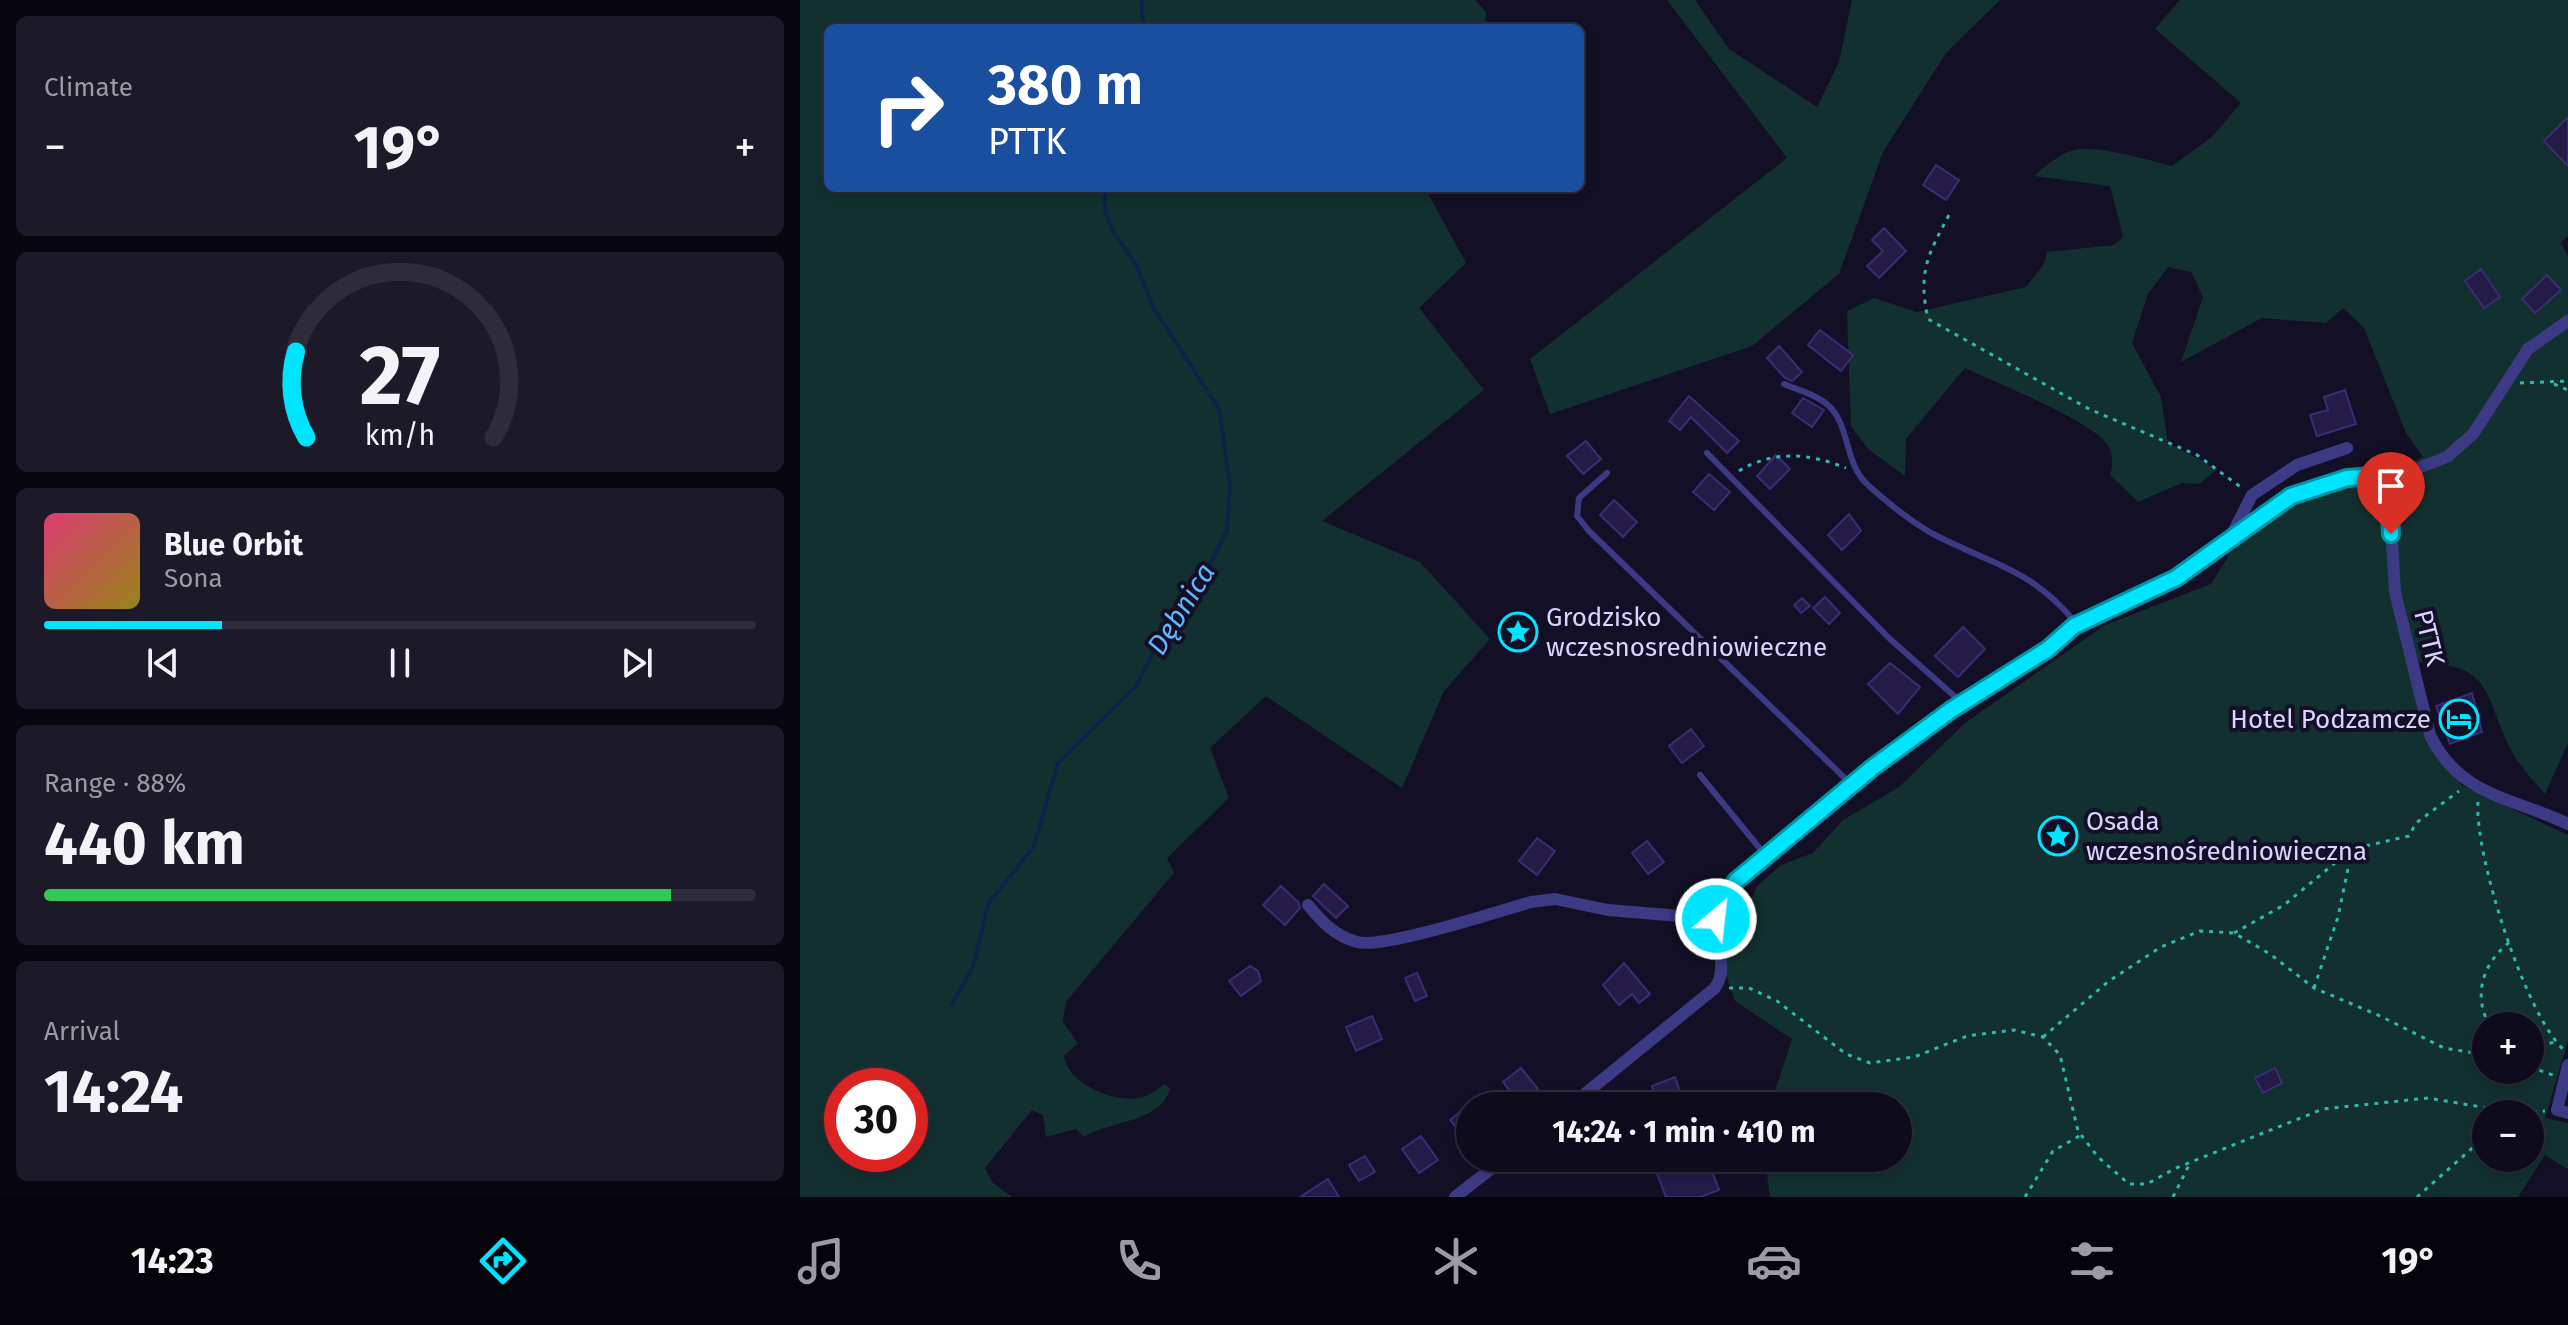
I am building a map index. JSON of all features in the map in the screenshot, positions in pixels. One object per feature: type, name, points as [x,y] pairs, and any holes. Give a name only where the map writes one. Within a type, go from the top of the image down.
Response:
[{"type":"street","points":[[1587,1092],[1715,988],[1721,968],[1716,919],[1721,903],[1736,881],[1852,785],[1962,703],[2048,649],[2077,624],[2176,578],[2291,496],[2337,480],[2388,475],[2430,464],[2461,446],[2473,434],[2528,349],[2568,321]]},
{"type":"street","points":[[2231,537],[2252,495],[2297,465],[2347,448]]},
{"type":"street","name":"PTTK","points":[[2388,475],[2395,592],[2427,723],[2439,754],[2475,787],[2568,824]]},
{"type":"street","points":[[1308,905],[1326,927],[1358,943],[1385,940],[1531,902],[1555,899],[1608,910],[1716,919]]},
{"type":"street","points":[[2562,1112],[2568,1065]]},
{"type":"street","points":[[1455,1197],[1487,1172]]},
{"type":"lane","points":[[1784,384],[1830,406],[1842,429],[1851,466],[1899,511],[1931,532],[2029,578],[2055,598],[2077,624]]},
{"type":"lane","points":[[1707,453],[1889,638],[1962,703]]},
{"type":"lane","points":[[1607,473],[1579,498],[1577,516],[1643,585],[1852,785]]},
{"type":"lane","points":[[1700,775],[1766,856]]},
{"type":"path","points":[[1949,215],[1926,257],[1922,288],[1928,319],[2089,409],[2197,455],[2252,495]]},
{"type":"path","points":[[2506,381],[2554,384],[2568,381]]},
{"type":"path","points":[[2554,384],[2568,390]]},
{"type":"path","points":[[1730,478],[1768,456],[1809,456],[1857,472]]},
{"type":"path","points":[[2234,933],[2284,905],[2352,849],[2409,836],[2416,823],[2475,787],[2482,860],[2495,907],[2555,1042],[2568,1054]]},
{"type":"path","points":[[2314,988],[2338,917],[2352,849]]},
{"type":"path","points":[[2043,1037],[2109,981],[2161,947],[2200,931],[2234,933],[2270,954],[2314,988],[2444,1048],[2472,1053]]},
{"type":"path","points":[[2484,1012],[2481,1005],[2483,977],[2497,953],[2510,942]]},
{"type":"path","points":[[1715,988],[1749,988],[1777,1001],[1846,1054],[1870,1063],[1914,1057],[1967,1036],[2014,1030],[2043,1037],[2060,1055],[2081,1135],[2098,1157],[2129,1184],[2147,1184],[2190,1163],[2323,1109],[2428,1098],[2472,1106]]},
{"type":"path","points":[[2544,1045],[2555,1042]]},
{"type":"path","points":[[2544,1072],[2558,1076]]},
{"type":"path","points":[[2025,1197],[2053,1151],[2081,1135]]},
{"type":"path","points":[[2417,1197],[2472,1148]]},
{"type":"path","points":[[2173,1197],[2190,1163]]},
{"type":"green space","points":[[800,0],[1475,0],[1486,12],[1485,24],[824,24],[824,192],[1427,192],[1466,263],[1419,308],[1484,390],[1322,521],[1420,562],[1490,639],[1444,691],[1402,788],[1266,696],[1210,748],[1229,798],[1167,858],[1174,873],[1066,1002],[1063,1022],[1078,1043],[1064,1056],[1067,1066],[1095,1090],[1132,1099],[1143,1097],[1165,1084],[1170,1089],[1156,1109],[1084,1137],[1076,1129],[1046,1137],[1043,1115],[1032,1110],[985,1168],[993,1183],[1012,1197],[800,1197]]},
{"type":"green space","points":[[1667,0],[1695,0],[1729,49],[1817,107],[1839,62],[1852,0],[2000,0],[1946,53],[1883,152],[1839,274],[1752,346],[1550,414],[1530,359],[1787,158]]},
{"type":"green space","points":[[2180,0],[2568,0],[2568,236],[2561,242],[2568,257],[2568,743],[2545,794],[2514,755],[2490,700],[2474,676],[2440,664],[2412,662],[2395,592],[2391,469],[2423,457],[2406,433],[2364,328],[2343,308],[2326,323],[2262,318],[2181,362],[2203,297],[2191,272],[2168,267],[2148,294],[2132,343],[2161,397],[2168,443],[2217,469],[2200,484],[2182,483],[2138,502],[2110,475],[2111,452],[2098,435],[2063,414],[1965,368],[1906,439],[1905,476],[1868,449],[1851,426],[1847,311],[1874,298],[1917,312],[2026,287],[2044,264],[2047,252],[2114,245],[2123,237],[2110,186],[2034,176],[2061,156],[2081,149],[2121,153],[2172,166],[2212,137],[2241,103],[2155,29]]},
{"type":"green space","points":[[2357,481],[2380,483],[2424,736],[2463,786],[2568,835],[2568,1041],[2545,1118],[2568,1123],[2568,1169],[2544,1157],[2544,1100],[2472,1100],[2472,1172],[2534,1172],[2518,1197],[1770,1197],[1767,1172],[1912,1172],[1912,1092],[1775,1092],[1792,1039],[1735,1001],[1722,964],[1724,914],[1747,909],[1757,886],[1781,865],[1813,853],[1843,820],[1899,787],[1965,723],[2105,625],[2211,584],[2242,535],[2305,495]]},
{"type":"building","points":[[2568,117],[2568,166],[2544,141]]},
{"type":"building","points":[[1936,165],[1959,180],[1946,200],[1923,185]]},
{"type":"building","points":[[1884,228],[1906,251],[1879,278],[1867,266],[1883,251],[1872,240]]},
{"type":"building","points":[[2481,269],[2500,297],[2484,308],[2465,281]]},
{"type":"building","points":[[2547,275],[2561,290],[2535,313],[2522,299]]},
{"type":"building","points":[[1820,330],[1853,355],[1841,371],[1808,345]]},
{"type":"building","points":[[1779,346],[1802,372],[1792,381],[1785,378],[1767,358]]},
{"type":"building","points":[[2345,390],[2356,424],[2317,436],[2310,415],[2328,410],[2324,397]]},
{"type":"building","points":[[1689,396],[1739,441],[1727,453],[1691,417],[1680,430],[1669,421]]},
{"type":"building","points":[[1803,398],[1824,410],[1812,427],[1792,413]]},
{"type":"building","points":[[1586,441],[1601,459],[1583,474],[1567,456]]},
{"type":"building","points":[[1776,455],[1790,469],[1770,489],[1757,476]]},
{"type":"building","points":[[1709,474],[1730,492],[1714,510],[1693,492]]},
{"type":"building","points":[[1614,500],[1637,522],[1623,537],[1600,515]]},
{"type":"building","points":[[1849,514],[1861,531],[1842,550],[1828,535]]},
{"type":"building","points":[[1825,597],[1840,613],[1829,624],[1813,608]]},
{"type":"building","points":[[1802,598],[1810,606],[1801,613],[1794,605]]},
{"type":"building","points":[[1963,627],[1985,649],[1958,677],[1935,656]]},
{"type":"building","points":[[1890,663],[1920,687],[1898,714],[1868,684]]},
{"type":"building","name":"Hotel Podzamcze","points":[[2472,693],[2482,732],[2450,744],[2436,706]]},
{"type":"building","points":[[1691,729],[1704,746],[1682,763],[1669,746]]},
{"type":"building","points":[[1537,838],[1555,851],[1537,875],[1519,861]]},
{"type":"building","points":[[1647,841],[1664,862],[1648,874],[1632,853]]},
{"type":"building","points":[[1324,884],[1348,906],[1336,918],[1313,896]]},
{"type":"building","points":[[1281,886],[1299,903],[1300,908],[1285,925],[1263,905]]},
{"type":"building","points":[[1624,963],[1650,994],[1639,1003],[1632,994],[1619,1005],[1603,985]]},
{"type":"building","points":[[1250,966],[1258,971],[1261,981],[1241,996],[1229,981]]},
{"type":"building","points":[[1417,973],[1427,996],[1415,1001],[1405,978]]},
{"type":"building","points":[[1372,1016],[1382,1039],[1356,1051],[1346,1027]]},
{"type":"building","points":[[1521,1068],[1538,1089],[1534,1092],[1511,1092],[1503,1082]]},
{"type":"building","points":[[2275,1068],[2282,1083],[2263,1093],[2255,1078]]},
{"type":"building","points":[[1675,1077],[1680,1092],[1654,1092],[1652,1086]]},
{"type":"building","points":[[1421,1136],[1438,1160],[1419,1173],[1402,1149]]},
{"type":"building","points":[[1365,1156],[1375,1172],[1359,1181],[1349,1165]]},
{"type":"building","points":[[1656,1172],[1712,1172],[1719,1190],[1700,1197],[1666,1197]]},
{"type":"building","points":[[1328,1179],[1339,1197],[1300,1197]]},
{"type":"waterway","name":"Dębnica","points":[[1141,0],[1144,24]]},
{"type":"waterway","name":"Dębnica","points":[[952,1004],[973,967],[988,904],[1034,846],[1058,763],[1136,686],[1176,608],[1209,566],[1227,530],[1230,485],[1219,409],[1154,309],[1137,266],[1113,231],[1105,212],[1107,192]]},
{"type":"place","name":"Grodzisko wczesnosredniowieczne","points":[[1518,632]]},
{"type":"place","name":"Hotel Podzamcze","points":[[2459,719]]},
{"type":"place","name":"Osada wczesnośredniowieczna","points":[[2058,836]]},
{"type":"route","points":[[1716,919],[1721,903],[1736,881],[1872,768],[1951,710],[2048,649],[2074,626],[2176,578],[2291,496],[2327,482],[2388,475],[2391,534]]}]
